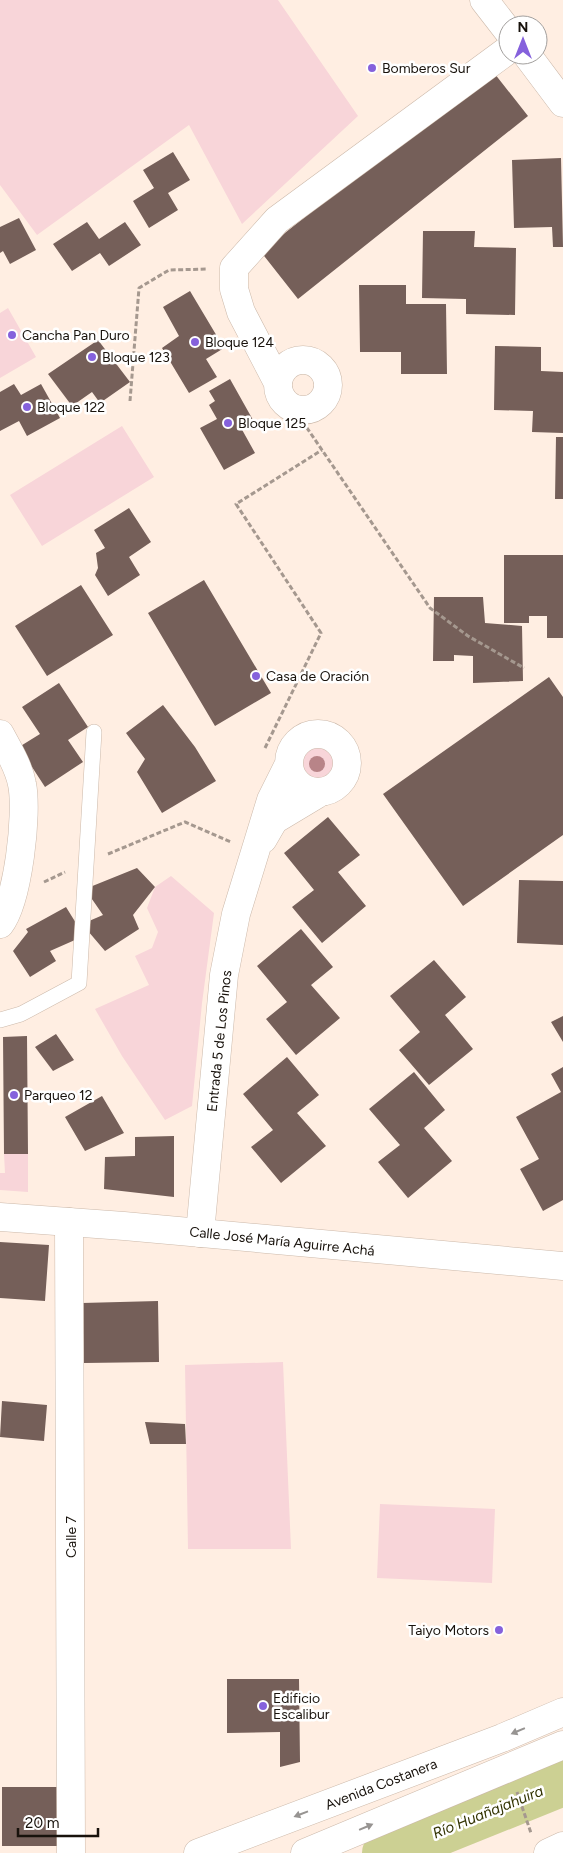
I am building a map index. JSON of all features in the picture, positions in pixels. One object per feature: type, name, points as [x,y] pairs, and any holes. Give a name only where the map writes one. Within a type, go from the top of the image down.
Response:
[{"type":"street","points":[[484,0],[498,18]]},
{"type":"street","points":[[277,381],[241,312],[234,289],[234,268],[277,220],[498,57]]},
{"type":"street","points":[[534,65],[563,103]]},
{"type":"street","points":[[298,360],[314,362],[325,372],[328,390],[320,404],[303,411],[294,409],[281,398],[277,390],[277,381],[284,367],[298,360]]},
{"type":"street","points":[[0,734],[22,783],[24,821],[13,894],[0,924]]},
{"type":"street","name":"Entrada 5 de Los Pinos","points":[[200,1233],[224,975],[236,914],[254,853],[272,800],[289,764],[294,746],[309,735],[323,735],[338,740],[348,758],[346,773],[338,786],[329,791],[319,792],[274,820],[254,853]]},
{"type":"street","points":[[289,764],[295,781],[310,792],[319,792]]},
{"type":"street","name":"Calle José María Aguirre Achá","points":[[0,1217],[563,1266]]},
{"type":"street","name":"Calle 7","points":[[69,1222],[71,1853]]},
{"type":"street","name":"Avenida Costanera","points":[[198,1853],[502,1738],[563,1712]]},
{"type":"street","points":[[305,1853],[563,1745]]},
{"type":"lane","points":[[0,1020],[21,1014],[79,983],[94,732]]},
{"type":"path","points":[[130,400],[139,288],[169,270],[234,268]]},
{"type":"path","points":[[294,409],[430,608],[468,636],[524,668]]},
{"type":"path","points":[[262,755],[321,633],[236,504],[322,450]]},
{"type":"path","points":[[104,856],[185,822],[254,853]]},
{"type":"path","points":[[13,894],[67,872]]},
{"type":"path","points":[[514,1784],[526,1819]]},
{"type":"shaded area","points":[[0,0],[278,0],[358,116],[242,224],[189,125],[37,235],[0,185]]},
{"type":"shaded area","name":"Cancha Pan Duro","points":[[8,308],[36,357],[0,378],[0,313]]},
{"type":"shaded area","points":[[122,426],[154,477],[42,546],[10,495]]},
{"type":"shaded area","points":[[318,744],[330,750],[336,762],[330,774],[318,780],[306,774],[300,762],[306,750]]},
{"type":"shaded area","points":[[171,876],[214,913],[202,1003],[192,1106],[165,1120],[122,1056],[95,1009],[149,985],[135,956],[152,948],[158,932],[147,908],[155,887]]},
{"type":"shaded area","points":[[4,1154],[28,1154],[28,1192],[0,1190],[0,1173],[5,1173]]},
{"type":"shaded area","points":[[283,1362],[291,1549],[188,1549],[185,1365]]},
{"type":"shaded area","points":[[380,1504],[495,1509],[492,1583],[377,1578]]},
{"type":"building","points":[[491,69],[528,116],[298,299],[261,252]]},
{"type":"building","points":[[173,152],[190,180],[168,193],[178,210],[149,228],[133,201],[154,188],[143,170]]},
{"type":"building","points":[[561,158],[563,247],[553,247],[552,227],[514,228],[512,160]]},
{"type":"building","points":[[19,218],[36,250],[10,264],[3,251],[0,253],[0,227]]},
{"type":"building","points":[[87,222],[99,239],[125,222],[141,245],[109,266],[100,253],[72,271],[53,244]]},
{"type":"building","points":[[423,231],[475,231],[474,247],[516,248],[515,315],[466,314],[466,299],[422,298]]},
{"type":"building","points":[[359,285],[406,285],[406,304],[446,304],[447,374],[401,374],[401,352],[360,352]]},
{"type":"building","name":"Bloque 124","points":[[190,291],[224,348],[206,359],[217,377],[189,393],[162,348],[179,336],[163,307]]},
{"type":"building","name":"Bloque 123","points":[[98,340],[130,382],[100,403],[92,392],[72,406],[48,374]]},
{"type":"building","points":[[495,346],[541,347],[541,371],[563,372],[563,433],[532,432],[533,411],[494,410]]},
{"type":"building","name":"Bloque 125","points":[[230,379],[253,420],[240,426],[255,453],[224,470],[200,428],[217,419],[209,405],[215,401],[209,391]]},
{"type":"building","name":"Bloque 122","points":[[14,384],[21,395],[41,384],[60,418],[27,436],[19,421],[0,431],[0,392]]},
{"type":"building","points":[[556,437],[563,437],[563,499],[555,499]]},
{"type":"building","points":[[129,508],[151,542],[129,557],[140,575],[108,596],[95,575],[98,568],[96,553],[105,548],[94,530]]},
{"type":"building","points":[[504,555],[563,555],[563,638],[547,638],[547,616],[529,616],[529,623],[504,623]]},
{"type":"building","points":[[204,580],[271,693],[215,726],[148,613]]},
{"type":"building","points":[[81,585],[113,635],[47,676],[15,626]]},
{"type":"building","points":[[434,597],[483,597],[485,623],[522,626],[523,681],[473,683],[473,656],[454,655],[454,661],[433,661]]},
{"type":"building","points":[[549,677],[563,697],[563,835],[463,906],[383,794]]},
{"type":"building","points":[[59,683],[88,727],[68,740],[83,762],[45,787],[19,747],[40,734],[22,707]]},
{"type":"building","points":[[163,705],[195,747],[216,781],[162,813],[137,772],[145,759],[126,733]]},
{"type":"building","points":[[328,817],[360,855],[338,872],[366,906],[322,943],[292,907],[314,890],[284,853]]},
{"type":"building","points":[[137,868],[155,887],[133,915],[139,929],[105,951],[82,924],[103,915],[85,889]]},
{"type":"building","points":[[519,880],[563,881],[563,945],[517,943]]},
{"type":"building","points":[[66,907],[84,936],[50,951],[56,961],[30,977],[13,951],[28,932],[26,929]]},
{"type":"building","points":[[301,929],[333,967],[311,985],[340,1018],[296,1055],[266,1019],[287,1002],[257,966]]},
{"type":"building","points":[[434,960],[466,997],[445,1015],[473,1049],[429,1085],[399,1050],[420,1032],[390,996]]},
{"type":"building","points":[[563,1016],[563,1042],[551,1022]]},
{"type":"building","points":[[56,1034],[74,1060],[53,1071],[35,1047]]},
{"type":"building","name":"Parqueo 12","points":[[27,1036],[28,1154],[4,1154],[3,1037]]},
{"type":"building","points":[[287,1057],[319,1095],[297,1113],[326,1146],[281,1183],[251,1147],[273,1130],[243,1094]]},
{"type":"building","points":[[563,1067],[563,1200],[543,1211],[520,1169],[539,1159],[516,1117],[561,1092],[551,1074]]},
{"type":"building","points":[[414,1072],[445,1110],[424,1128],[452,1161],[408,1198],[378,1162],[400,1145],[369,1109]]},
{"type":"building","points":[[102,1096],[124,1133],[85,1151],[65,1117]]},
{"type":"building","points":[[174,1136],[174,1197],[104,1189],[105,1157],[135,1156],[135,1137]]},
{"type":"building","points":[[0,1242],[49,1245],[45,1301],[0,1298]]},
{"type":"building","points":[[158,1301],[159,1362],[84,1363],[82,1303]]},
{"type":"building","points":[[2,1401],[47,1405],[44,1441],[0,1437]]},
{"type":"building","points":[[145,1422],[185,1424],[186,1444],[150,1444]]},
{"type":"building","name":"Edificio Escalibur","points":[[227,1679],[299,1679],[300,1762],[280,1767],[280,1732],[227,1733]]},
{"type":"building","points":[[2,1787],[67,1787],[68,1846],[2,1846]]},
{"type":"waterway","name":"Río Huañajahuira","points":[[386,1853],[563,1782]]},
{"type":"place","name":"Bomberos Sur","points":[[372,68]]},
{"type":"place","name":"Cancha Pan Duro","points":[[12,335]]},
{"type":"place","name":"Bloque 124","points":[[195,342]]},
{"type":"place","name":"Bloque 123","points":[[92,357]]},
{"type":"place","name":"Bloque 122","points":[[27,407]]},
{"type":"place","name":"Bloque 125","points":[[228,423]]},
{"type":"place","name":"Casa de Oración","points":[[256,676]]},
{"type":"place","name":"Parqueo 12","points":[[14,1095]]},
{"type":"place","name":"Taiyo Motors","points":[[499,1630]]},
{"type":"place","name":"Edificio Escalibur","points":[[263,1706]]}]
